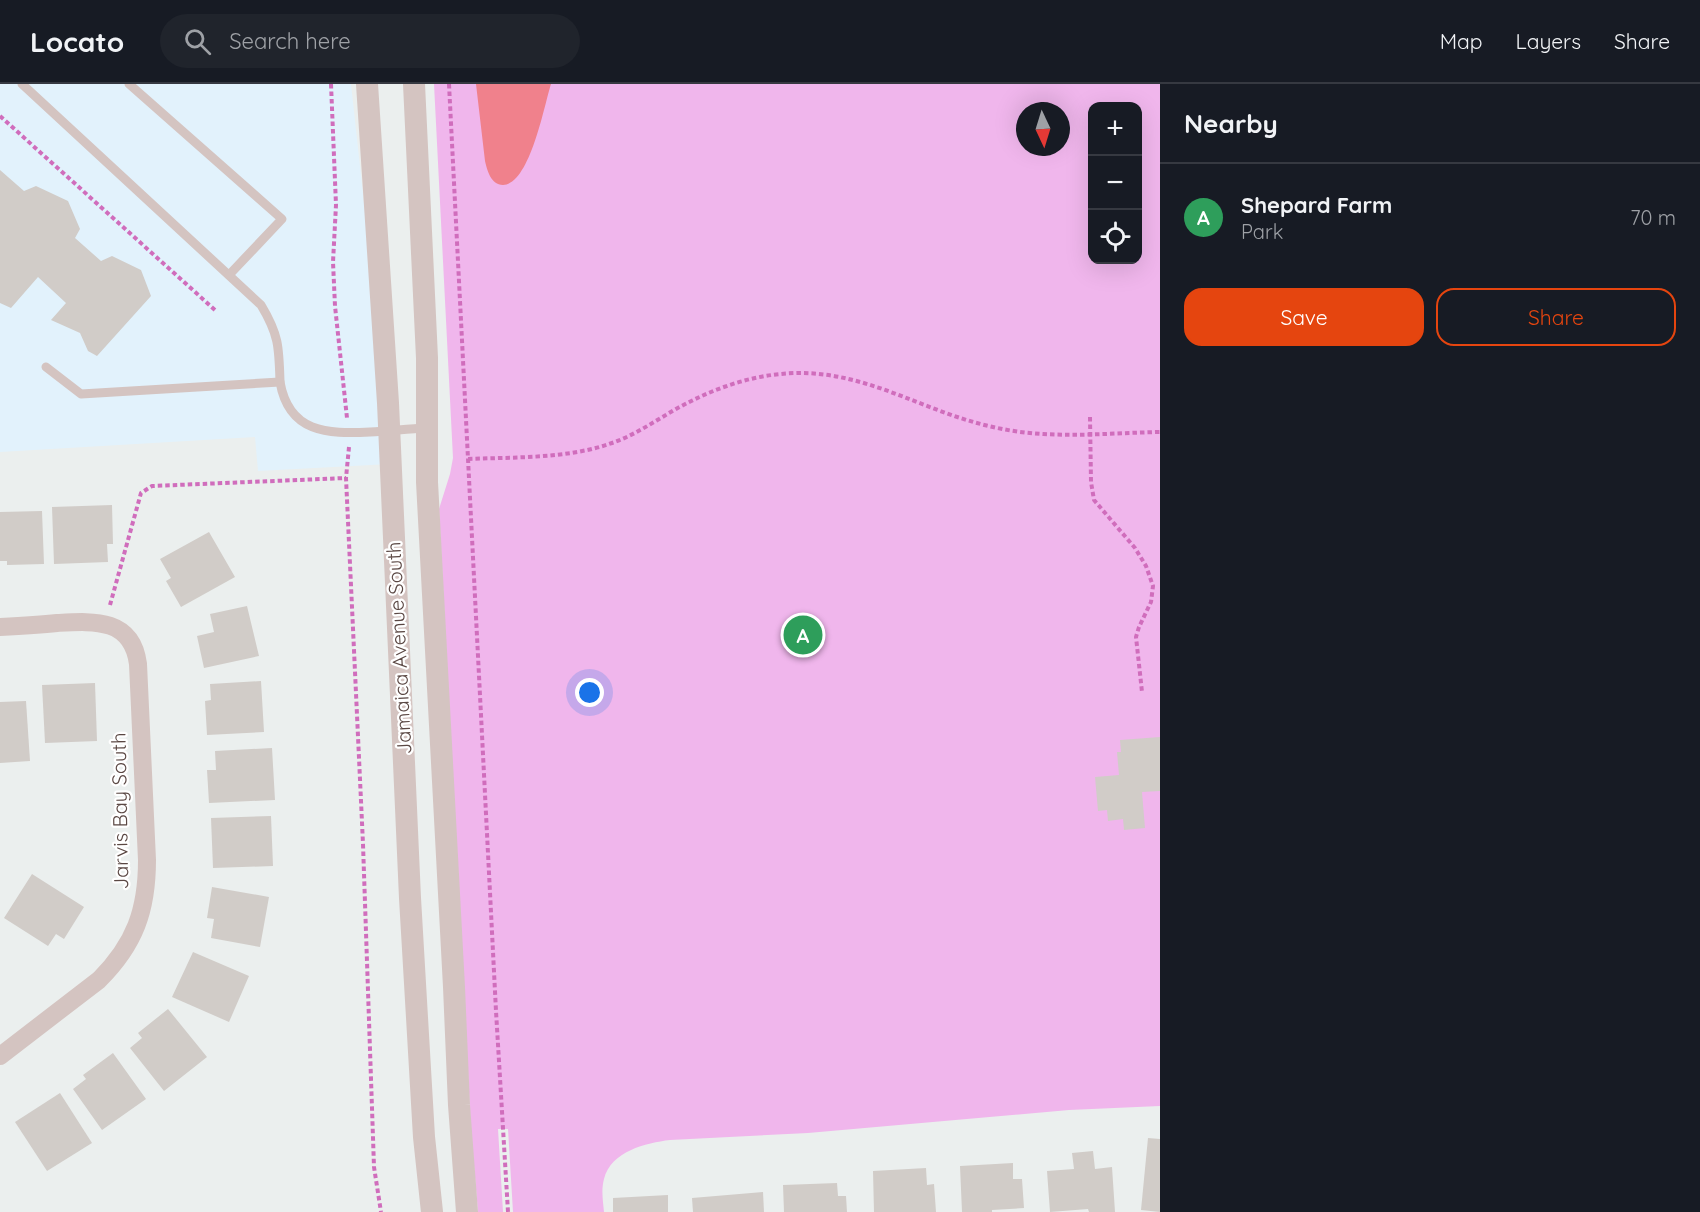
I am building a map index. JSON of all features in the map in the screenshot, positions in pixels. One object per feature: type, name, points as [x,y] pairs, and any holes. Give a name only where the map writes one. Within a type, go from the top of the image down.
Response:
[{"type":"street","name":"Jamaica Avenue South","points":[[367,84],[389,430],[410,898],[424,1137],[432,1212]]},
{"type":"street","name":"Jamaica Avenue South","points":[[414,84],[427,358],[428,495],[459,1105],[467,1212]]},
{"type":"street","points":[[0,627],[83,621],[105,623]]},
{"type":"street","name":"Jarvis Bay South","points":[[0,1056],[92,986],[114,965],[126,948],[141,914],[146,887],[147,860],[137,656],[127,637],[105,623]]},
{"type":"lane","points":[[22,84],[261,305],[272,324],[278,344],[280,382],[286,404],[300,420],[323,431],[348,433],[426,428]]},
{"type":"lane","points":[[129,84],[282,219],[229,275]]},
{"type":"lane","points":[[46,367],[81,394],[280,382]]},
{"type":"path","points":[[331,84],[336,205],[333,262],[335,306],[348,433],[349,454],[346,478],[363,844],[374,1167],[381,1212]]},
{"type":"path","points":[[450,84],[508,1212]]},
{"type":"path","points":[[0,116],[215,310]]},
{"type":"path","points":[[468,459],[590,450],[629,436],[705,394],[725,386],[756,378],[795,373],[831,375],[870,384],[937,411],[992,427],[1041,434],[1091,435],[1160,432]]},
{"type":"path","points":[[1090,417],[1091,482],[1094,500],[1134,548],[1146,566],[1153,586],[1151,602],[1136,637],[1142,692]]},
{"type":"path","points":[[105,623],[141,493],[152,486],[346,478]]},
{"type":"shaded area","points":[[0,84],[351,84],[389,431],[390,464],[258,471],[255,437],[0,452]]},
{"type":"shaded area","points":[[434,84],[1160,84],[1160,1106],[1069,1110],[808,1133],[661,1141],[631,1150],[622,1155],[608,1169],[603,1183],[604,1212],[513,1212],[508,1129],[498,1129],[503,1212],[478,1212],[471,1131],[439,509],[453,458]]},
{"type":"shaded area","points":[[476,84],[551,84],[528,158],[513,181],[503,185],[495,183],[488,173]]},
{"type":"building","points":[[0,170],[24,191],[36,186],[68,201],[80,229],[75,238],[101,261],[112,256],[141,270],[151,296],[97,356],[88,351],[80,333],[51,320],[66,303],[38,277],[11,308],[0,303]]},
{"type":"building","points":[[112,505],[113,544],[107,544],[108,562],[54,564],[52,507]]},
{"type":"building","points":[[42,511],[44,564],[7,565],[7,561],[0,561],[0,512]]},
{"type":"building","points":[[209,532],[235,577],[181,607],[166,581],[171,578],[160,559]]},
{"type":"building","points":[[247,606],[259,656],[204,668],[197,636],[214,632],[210,614]]},
{"type":"building","points":[[261,681],[264,732],[207,735],[205,701],[211,700],[210,684]]},
{"type":"building","points":[[95,683],[97,741],[45,743],[42,685]]},
{"type":"building","points":[[26,701],[30,761],[0,763],[0,702]]},
{"type":"building","points":[[1160,737],[1160,791],[1142,792],[1145,828],[1124,830],[1123,819],[1108,821],[1107,810],[1098,811],[1095,777],[1119,775],[1117,752],[1121,752],[1120,740]]},
{"type":"building","points":[[272,748],[275,800],[209,803],[207,770],[216,770],[215,751]]},
{"type":"building","points":[[271,816],[273,866],[213,868],[211,818]]},
{"type":"building","points":[[32,874],[84,907],[64,939],[56,934],[48,946],[4,918]]},
{"type":"building","points":[[212,887],[269,897],[260,947],[211,938],[214,919],[207,918]]},
{"type":"building","points":[[193,952],[249,976],[229,1022],[172,997]]},
{"type":"building","points":[[168,1009],[207,1057],[164,1091],[130,1048],[142,1038],[138,1033]]},
{"type":"building","points":[[113,1053],[146,1099],[102,1130],[73,1089],[86,1079],[83,1075]]},
{"type":"building","points":[[60,1093],[92,1143],[47,1171],[15,1122]]},
{"type":"building","points":[[1148,1138],[1160,1139],[1160,1212],[1141,1210]]},
{"type":"building","points":[[1093,1151],[1095,1169],[1112,1167],[1115,1212],[1089,1212],[1088,1209],[1050,1212],[1047,1171],[1074,1169],[1072,1153]]},
{"type":"building","points":[[1013,1163],[1013,1179],[1022,1179],[1024,1208],[992,1210],[992,1212],[962,1212],[960,1166]]},
{"type":"building","points":[[926,1168],[927,1185],[934,1184],[936,1212],[874,1212],[873,1171]]},
{"type":"building","points":[[837,1183],[838,1196],[846,1196],[847,1212],[784,1212],[783,1185]]},
{"type":"building","points":[[763,1192],[764,1212],[693,1212],[692,1198]]},
{"type":"building","points":[[668,1195],[668,1212],[613,1212],[613,1198]]},
{"type":"place","name":"Shepard Farm","points":[[803,635]]}]
